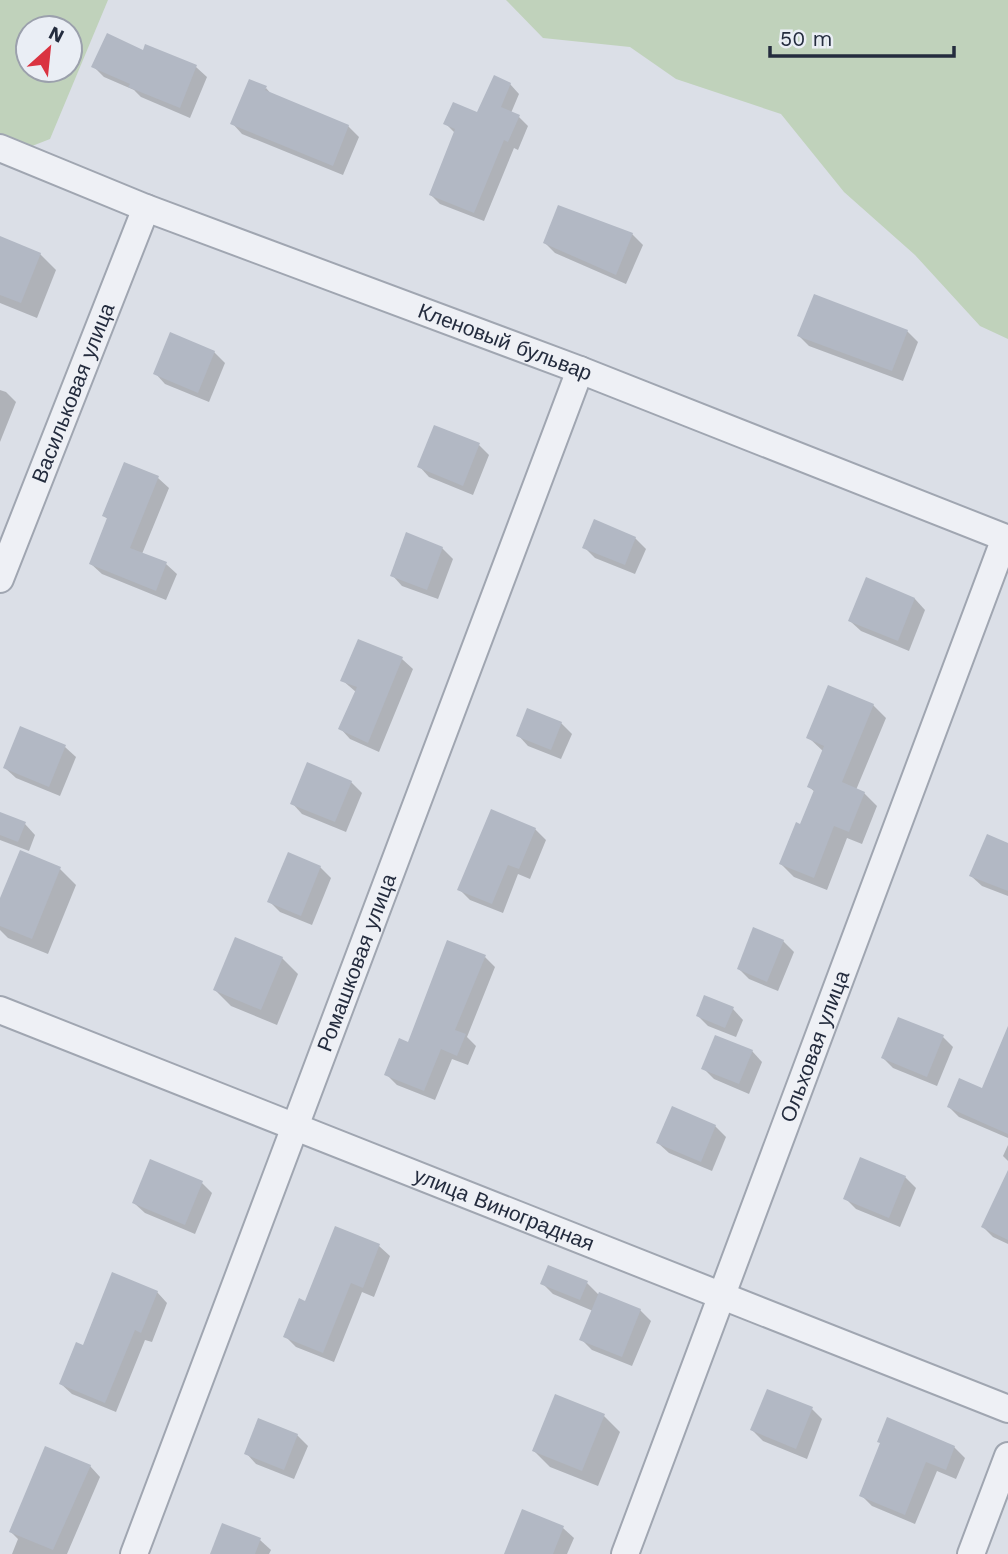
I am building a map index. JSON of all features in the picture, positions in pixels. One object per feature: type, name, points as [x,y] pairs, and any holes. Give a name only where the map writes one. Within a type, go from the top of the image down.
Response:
[{"type":"street","name":"Кленовый бульвар","points":[[0,148],[146,208],[580,370],[1006,538]]},
{"type":"street","name":"Васильковая улица","points":[[0,579],[146,208]]},
{"type":"street","name":"Ромашковая улица","points":[[134,1554],[580,370]]},
{"type":"street","name":"Ольховая улица","points":[[625,1554],[1006,538]]},
{"type":"street","name":"улица Виноградная","points":[[0,1010],[1008,1409]]},
{"type":"street","points":[[971,1554],[1008,1456]]},
{"type":"green space","points":[[0,0],[108,0],[84,58],[84,14],[14,14],[14,84],[73,84],[50,139],[27,148],[0,137]]},
{"type":"green space","points":[[506,0],[1008,0],[1008,339],[980,326],[915,255],[844,192],[781,114],[676,79],[630,47],[543,38]]},
{"type":"building","points":[[107,33],[143,50],[145,44],[197,65],[180,108],[128,87],[130,84],[91,67]]},
{"type":"building","points":[[494,75],[511,83],[501,107],[520,115],[508,142],[504,140],[474,213],[429,195],[455,129],[443,124],[453,102],[477,112]]},
{"type":"building","points":[[249,79],[267,86],[265,90],[349,125],[333,166],[230,124]]},
{"type":"building","points":[[558,205],[633,233],[616,275],[543,243]]},
{"type":"building","points":[[0,236],[41,253],[21,303],[0,295]]},
{"type":"building","points":[[814,294],[908,330],[892,371],[797,336]]},
{"type":"building","points":[[170,332],[215,351],[198,393],[153,374]]},
{"type":"building","points":[[434,425],[480,443],[463,486],[417,467]]},
{"type":"building","points":[[124,462],[159,476],[130,548],[167,562],[156,591],[89,564],[107,518],[102,516]]},
{"type":"building","points":[[594,519],[636,537],[625,565],[582,548]]},
{"type":"building","points":[[406,532],[443,547],[427,590],[390,576]]},
{"type":"building","points":[[866,577],[915,598],[898,641],[848,621]]},
{"type":"building","points":[[358,639],[403,657],[368,743],[338,729],[357,687],[340,681]]},
{"type":"building","points":[[828,685],[874,704],[842,782],[865,792],[849,832],[834,826],[814,878],[779,864],[796,822],[800,824],[814,790],[807,787],[824,746],[806,738]]},
{"type":"building","points":[[527,708],[562,722],[551,750],[516,736]]},
{"type":"building","points":[[20,726],[66,745],[49,787],[3,768]]},
{"type":"building","points":[[307,762],[352,781],[335,822],[290,804]]},
{"type":"building","points":[[491,809],[536,828],[519,869],[508,865],[492,904],[457,890]]},
{"type":"building","points":[[0,812],[26,822],[18,842],[0,835]]},
{"type":"building","points":[[987,834],[1008,843],[1008,891],[969,876]]},
{"type":"building","points":[[20,850],[61,867],[32,939],[0,926],[0,898]]},
{"type":"building","points":[[288,852],[321,866],[301,916],[267,902]]},
{"type":"building","points":[[753,927],[784,940],[767,982],[737,969]]},
{"type":"building","points":[[235,937],[283,957],[261,1010],[213,990]]},
{"type":"building","points":[[447,940],[486,955],[455,1030],[466,1034],[457,1056],[441,1049],[424,1091],[384,1075],[399,1038],[408,1042]]},
{"type":"building","points":[[704,995],[734,1007],[725,1028],[696,1016]]},
{"type":"building","points":[[898,1017],[944,1035],[927,1077],[881,1058]]},
{"type":"building","points":[[1008,1026],[1008,1134],[947,1107],[959,1078],[982,1088]]},
{"type":"building","points":[[715,1035],[753,1050],[739,1084],[701,1069]]},
{"type":"building","points":[[672,1106],[716,1125],[701,1162],[656,1143]]},
{"type":"building","points":[[860,1157],[906,1176],[889,1218],[843,1199]]},
{"type":"building","points":[[150,1159],[203,1181],[185,1225],[132,1203]]},
{"type":"building","points":[[1008,1170],[1008,1240],[981,1227]]},
{"type":"building","points":[[335,1226],[380,1244],[363,1288],[351,1283],[323,1353],[283,1337],[299,1298],[305,1301]]},
{"type":"building","points":[[548,1265],[588,1281],[580,1300],[540,1284]]},
{"type":"building","points":[[112,1272],[158,1291],[141,1333],[135,1330],[105,1403],[59,1384],[76,1342],[83,1345]]},
{"type":"building","points":[[599,1292],[641,1309],[622,1357],[579,1340]]},
{"type":"building","points":[[767,1389],[813,1407],[796,1449],[750,1430]]},
{"type":"building","points":[[555,1394],[605,1414],[582,1471],[532,1451]]},
{"type":"building","points":[[887,1417],[955,1446],[946,1470],[926,1462],[905,1515],[859,1496]]},
{"type":"building","points":[[258,1418],[298,1434],[284,1470],[244,1454]]},
{"type":"building","points":[[45,1446],[91,1465],[53,1550],[9,1532]]},
{"type":"building","points":[[522,1509],[564,1526],[553,1554],[504,1554]]},
{"type":"building","points":[[222,1523],[261,1538],[255,1554],[210,1554]]}]
